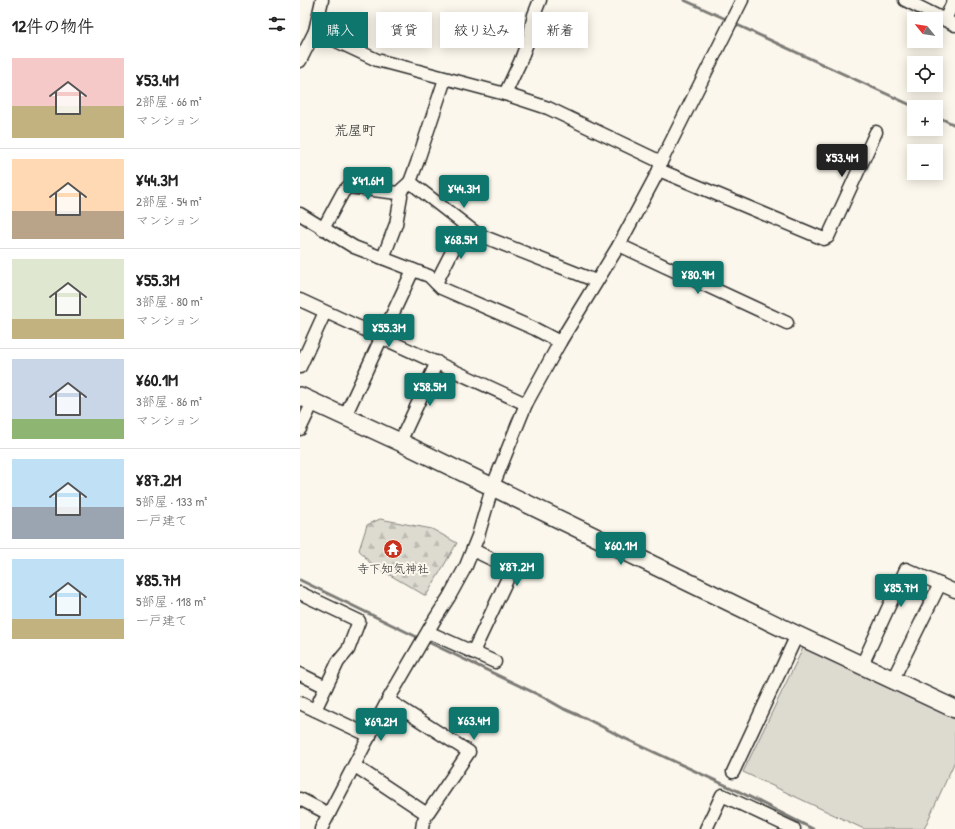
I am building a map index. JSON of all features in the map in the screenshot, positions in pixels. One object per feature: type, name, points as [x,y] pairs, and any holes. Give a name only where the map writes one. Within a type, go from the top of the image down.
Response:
[{"type":"street","points":[[319,12],[322,0]]},
{"type":"street","points":[[504,94],[520,62],[540,0]]},
{"type":"street","points":[[321,829],[388,700],[452,591],[473,550],[483,522],[492,488],[526,404],[560,342],[619,244],[660,166],[742,0]]},
{"type":"street","points":[[905,0],[950,22],[954,0]]},
{"type":"street","points":[[300,61],[312,37]]},
{"type":"street","points":[[351,48],[377,60],[504,94],[548,108],[660,166],[824,239],[828,237],[876,132]]},
{"type":"street","points":[[323,229],[343,192],[348,187],[398,192],[410,182],[445,79]]},
{"type":"street","points":[[410,182],[477,234],[596,281]]},
{"type":"street","points":[[383,258],[396,224],[401,196],[398,192]]},
{"type":"street","points":[[300,214],[354,247],[429,276],[441,288],[535,329],[560,342]]},
{"type":"street","points":[[436,283],[465,226]]},
{"type":"street","points":[[619,244],[787,323]]},
{"type":"street","points":[[345,416],[413,270]]},
{"type":"street","points":[[300,300],[526,404]]},
{"type":"street","points":[[300,367],[325,312]]},
{"type":"street","points":[[400,442],[437,362]]},
{"type":"street","points":[[300,429],[306,399],[400,442],[492,488],[955,709]]},
{"type":"street","points":[[472,652],[512,569],[473,550]]},
{"type":"street","points":[[862,665],[906,568],[955,591]]},
{"type":"street","points":[[893,679],[940,584]]},
{"type":"street","points":[[300,593],[359,621],[348,650],[338,662],[315,710]]},
{"type":"street","points":[[428,632],[495,662]]},
{"type":"street","points":[[733,772],[798,635]]},
{"type":"street","points":[[300,674],[326,687]]},
{"type":"street","points":[[388,700],[469,752],[427,814],[423,822],[422,829]]},
{"type":"street","points":[[300,703],[370,736]]},
{"type":"street","points":[[355,766],[427,814]]},
{"type":"street","points":[[706,829],[722,795],[794,829]]},
{"type":"street","points":[[300,799],[329,814]]},
{"type":"green space","points":[[380,519],[432,529],[457,543],[426,596],[371,564],[359,550],[367,525]]},
{"type":"green space","points":[[803,648],[955,719],[955,761],[924,829],[864,829],[743,772]]},
{"type":"waterway","points":[[684,0],[728,20]]},
{"type":"waterway","points":[[733,23],[907,103]]},
{"type":"waterway","points":[[943,119],[955,125]]},
{"type":"waterway","points":[[300,580],[421,639]]},
{"type":"waterway","points":[[426,641],[626,739],[738,791],[813,829]]},
{"type":"place","name":"寺下知気神社","points":[[393,549]]},
{"type":"district","name":"荒屋町","points":[[355,129]]}]
